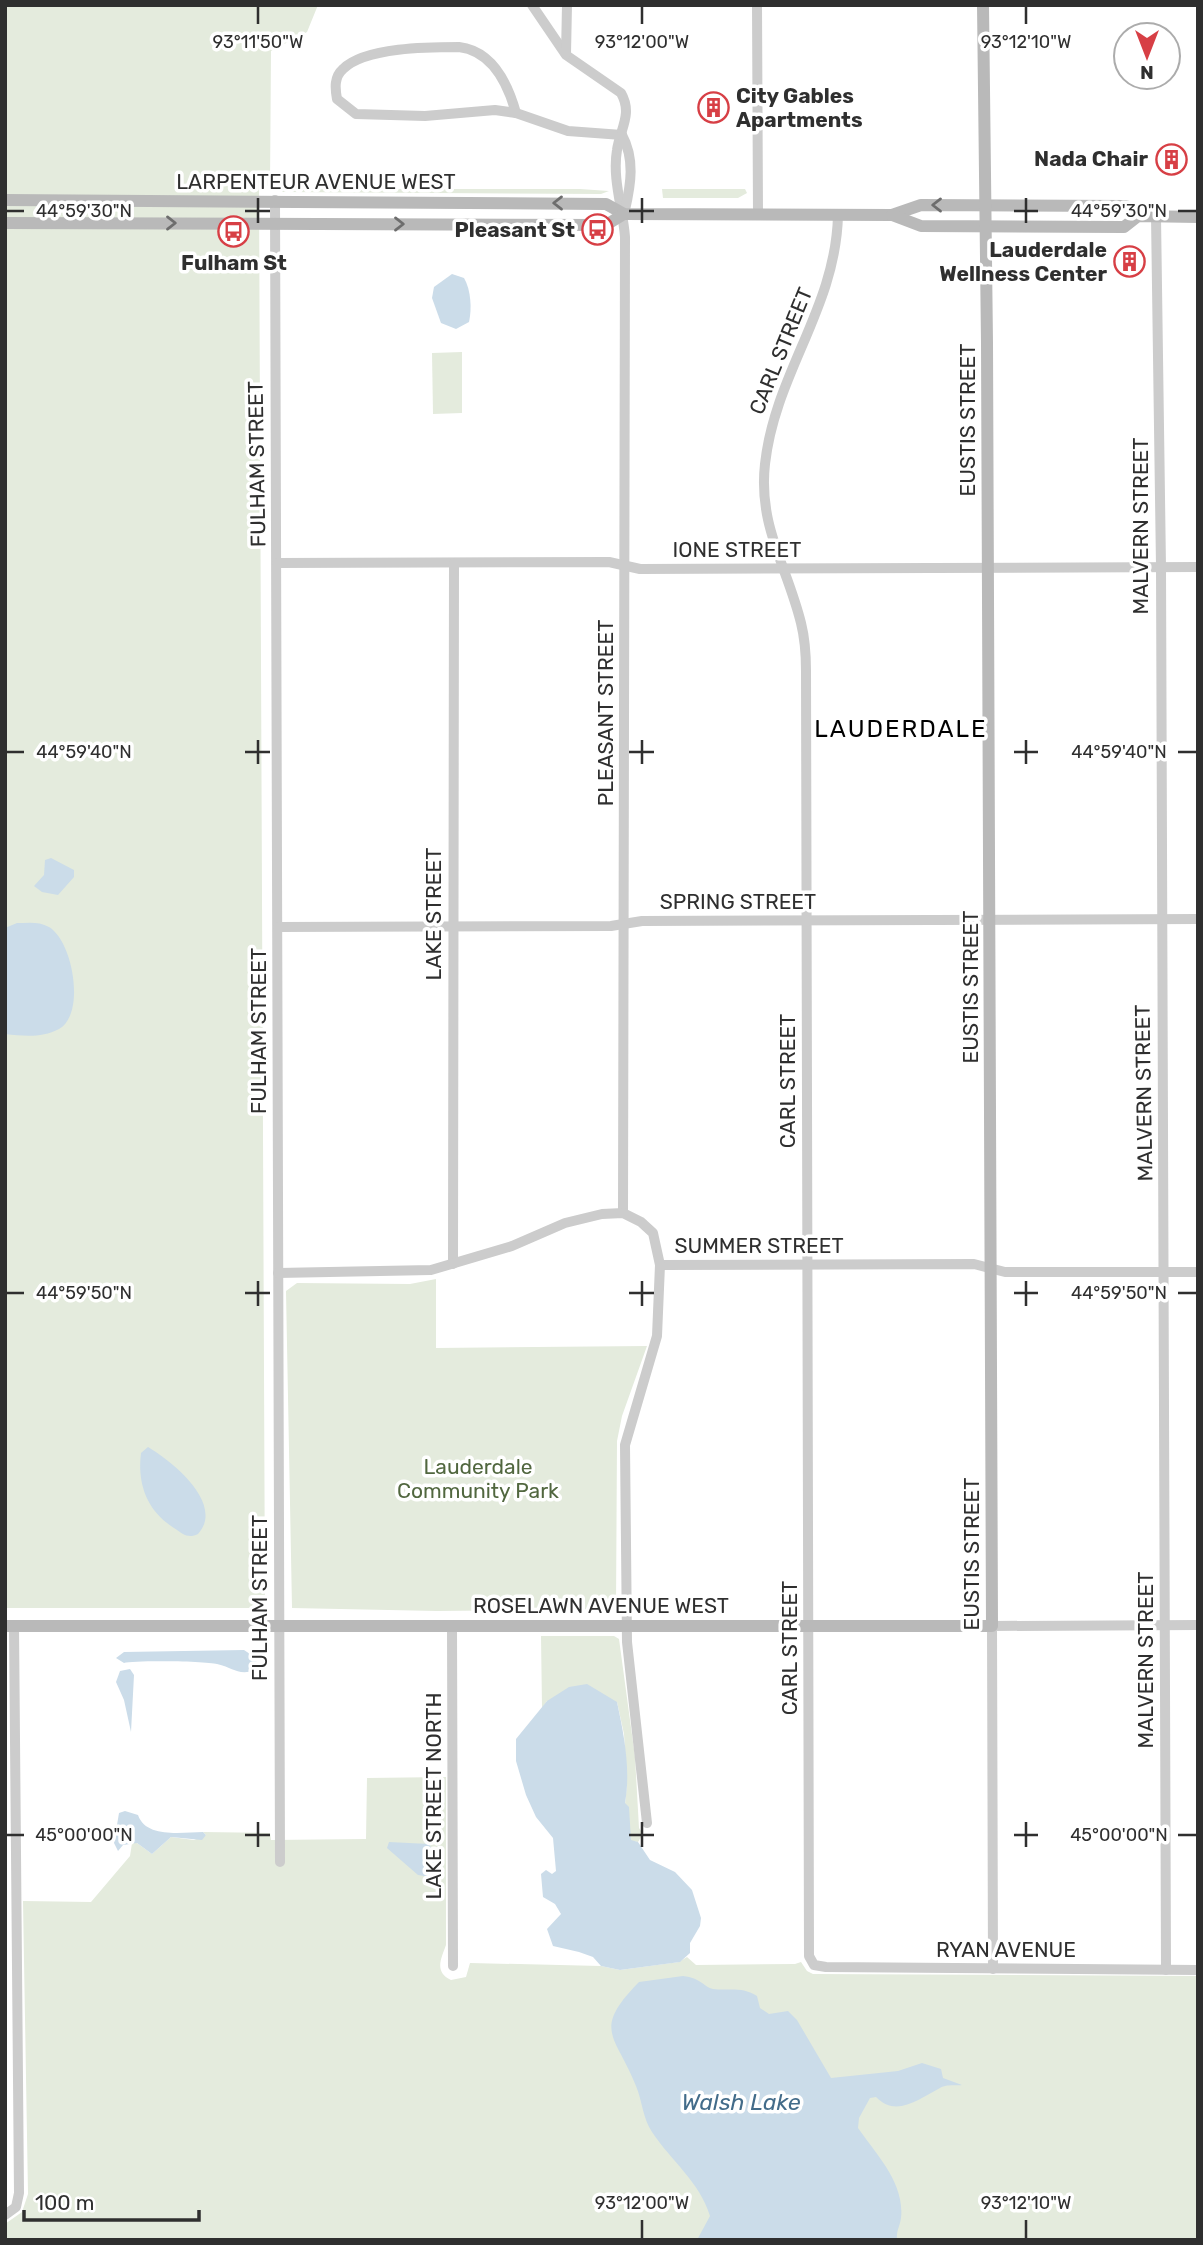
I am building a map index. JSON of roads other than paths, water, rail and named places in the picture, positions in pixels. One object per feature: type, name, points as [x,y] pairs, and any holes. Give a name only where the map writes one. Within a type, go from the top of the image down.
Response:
[{"type":"street","points":[[532,5],[566,55]]},
{"type":"street","points":[[566,55],[567,5]]},
{"type":"street","points":[[757,5],[758,215]]},
{"type":"street","name":"EUSTIS STREET","points":[[982,5],[990,919],[993,1969]]},
{"type":"street","points":[[516,113],[510,90],[486,57],[471,48],[429,47],[382,54],[350,64],[336,83],[337,99],[356,114],[425,116],[495,110],[516,113],[568,131],[622,135]]},
{"type":"street","name":"PLEASANT STREET","points":[[566,55],[621,93],[627,102],[617,150],[617,184],[624,214],[626,924],[623,1213]]},
{"type":"street","name":"LARPENTEUR AVENUE WEST","points":[[5,200],[606,204],[624,214],[758,215],[892,215],[921,205],[1126,206],[1138,216]]},
{"type":"street","name":"FULHAM STREET","points":[[275,200],[280,1862]]},
{"type":"street","name":"LARPENTEUR AVENUE WEST","points":[[5,223],[606,225],[624,214]]},
{"type":"street","name":"CARL STREET","points":[[814,1965],[808,1956],[810,1626],[805,642],[801,622],[767,521],[764,496],[769,437],[782,391],[828,286],[836,250],[838,215]]},
{"type":"street","name":"LARPENTEUR AVENUE WEST","points":[[892,215],[921,226],[1124,227],[1138,216],[1198,217]]},
{"type":"street","name":"MALVERN STREET","points":[[1156,216],[1161,567],[1166,1970]]},
{"type":"street","name":"IONE STREET","points":[[277,563],[610,562],[640,569],[1198,567]]},
{"type":"street","name":"LAKE STREET","points":[[453,1264],[454,563]]},
{"type":"street","name":"SPRING STREET","points":[[278,928],[453,928],[626,924],[642,921],[1198,919]]},
{"type":"street","points":[[278,1273],[411,1273],[453,1264],[512,1246],[585,1217],[623,1213]]},
{"type":"street","name":"SUMMER STREET","points":[[623,1213],[641,1222],[653,1233],[660,1265],[974,1264],[1005,1272],[1198,1272]]},
{"type":"street","points":[[647,1823],[627,1642],[625,1445],[657,1336],[660,1265]]},
{"type":"street","name":"ROSELAWN AVENUE WEST","points":[[10,1626],[1198,1625]]},
{"type":"street","points":[[5,2215],[16,2207],[19,2193],[18,2058],[10,1894],[10,1626]]},
{"type":"street","name":"LAKE STREET NORTH","points":[[453,1626],[453,1966]]},
{"type":"street","name":"RYAN AVENUE","points":[[814,1965],[1198,1970]]},
{"type":"street","points":[[5,2058],[18,2058]]},
{"type":"water","points":[[452,274],[464,278],[470,300],[469,322],[456,329],[441,323],[432,298],[434,287]]},
{"type":"water","points":[[51,858],[74,870],[74,877],[58,895],[42,892],[34,886],[44,875],[45,860]]},
{"type":"water","points":[[17,923],[37,923],[49,927],[57,935],[70,961],[74,994],[72,1009],[67,1021],[59,1029],[46,1034],[5,1034],[5,928]]},
{"type":"water","points":[[148,1447],[182,1473],[201,1497],[205,1522],[198,1534],[188,1536],[180,1532],[165,1521],[151,1505],[143,1486],[140,1464],[141,1453]]},
{"type":"water","points":[[244,1650],[256,1658],[258,1670],[240,1672],[217,1664],[200,1662],[124,1663],[116,1658],[124,1652]]},
{"type":"water","points":[[130,1669],[134,1675],[131,1732],[124,1700],[116,1682],[120,1671]]},
{"type":"water","points":[[587,1684],[617,1702],[626,1752],[625,1803],[629,1807],[631,1840],[638,1842],[650,1860],[675,1872],[692,1890],[701,1918],[700,1926],[690,1943],[690,1953],[680,1962],[620,1970],[601,1966],[593,1957],[553,1946],[547,1929],[561,1914],[555,1904],[543,1897],[541,1874],[546,1870],[552,1874],[556,1871],[553,1838],[536,1817],[526,1795],[516,1761],[516,1739],[547,1701],[569,1687]]},
{"type":"water","points":[[125,1811],[138,1815],[142,1823],[157,1831],[203,1832],[206,1835],[202,1840],[171,1837],[152,1854],[137,1843],[123,1845],[118,1851],[114,1843],[119,1813]]},
{"type":"water","points":[[389,1842],[429,1844],[434,1853],[435,1873],[430,1877],[418,1875],[387,1848]]},
{"type":"water","name":"Walsh Lake","points":[[683,1976],[713,1989],[751,1993],[757,1996],[760,2008],[769,2014],[788,2011],[797,2020],[831,2078],[898,2071],[922,2063],[941,2069],[943,2078],[962,2085],[942,2087],[900,2106],[891,2106],[876,2097],[870,2098],[859,2118],[858,2128],[888,2170],[898,2193],[901,2218],[897,2240],[697,2240],[710,2216],[699,2192],[649,2127],[636,2086],[612,2033],[615,2012],[639,1982]]},
{"type":"place","name":"City Gables Apartments","points":[[713,108]]},
{"type":"place","name":"Nada Chair","points":[[1171,159]]},
{"type":"place","name":"Pleasant St","points":[[598,230]]},
{"type":"place","name":"Fulham St","points":[[234,231]]},
{"type":"place","name":"Lauderdale Wellness Center","points":[[1130,262]]},
{"type":"district","name":"LAUDERDALE","points":[[901,729]]},
{"type":"park label","name":"Lauderdale Community Park","points":[[478,1479]]}]
